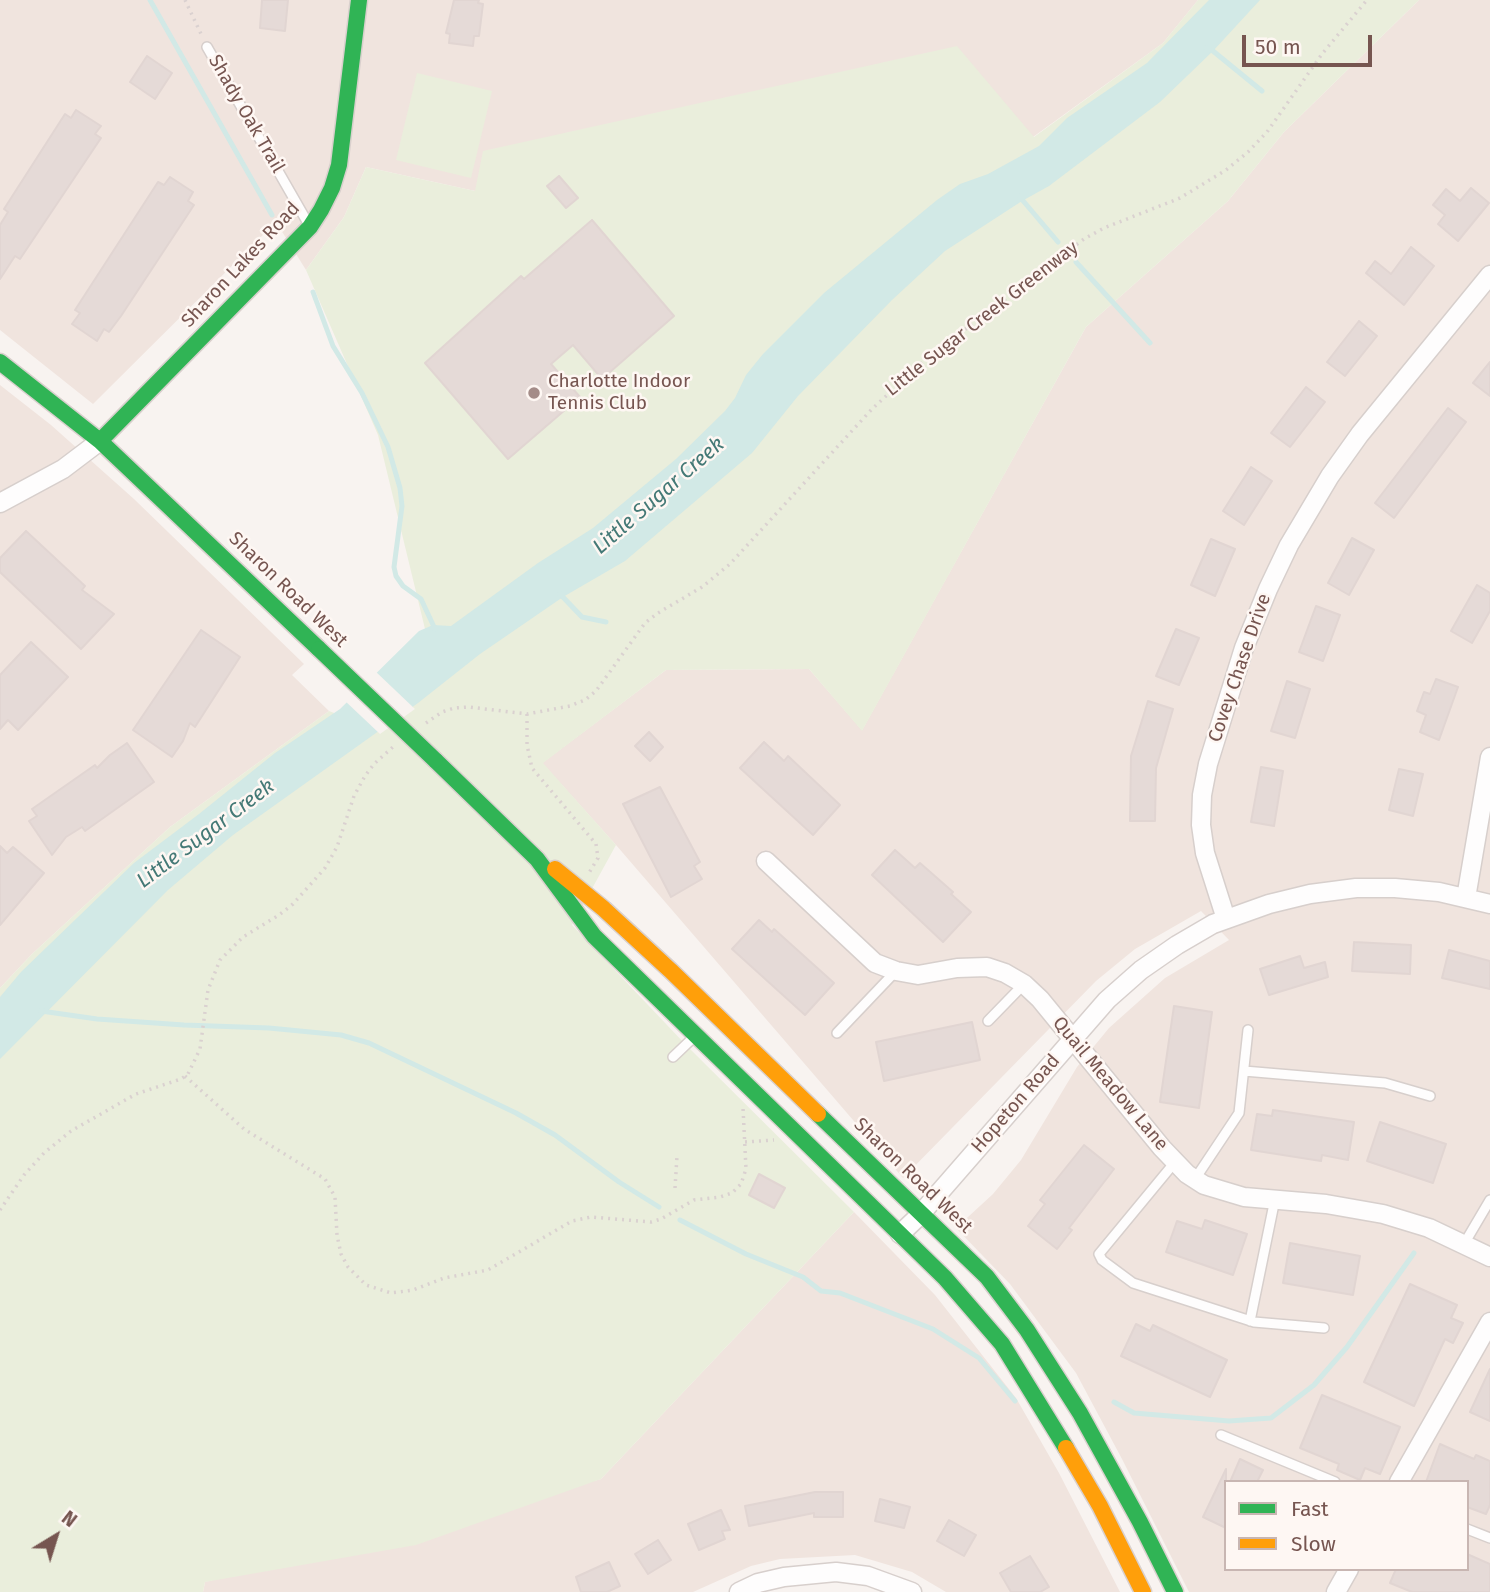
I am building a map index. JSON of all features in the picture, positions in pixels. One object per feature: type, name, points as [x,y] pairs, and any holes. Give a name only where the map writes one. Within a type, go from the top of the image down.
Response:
[{"type":"main road","name":"Sharon Lakes Road","points":[[100,441],[310,227],[332,188],[339,165],[359,0]]},
{"type":"main road","name":"Sharon Road West","points":[[0,362],[100,441],[435,760],[537,859],[594,936],[945,1278],[1002,1344],[1044,1409],[1100,1506],[1143,1592]]},
{"type":"main road","name":"Sharon Road West","points":[[537,859],[560,872],[660,961],[987,1277],[1027,1330],[1080,1413],[1175,1592]]},
{"type":"street","name":"Covey Chase Drive","points":[[1226,919],[1205,853],[1201,825],[1202,795],[1208,764],[1244,648],[1268,589],[1289,545],[1330,475],[1360,434],[1490,275]]},
{"type":"street","points":[[0,503],[63,469],[100,441]]},
{"type":"street","points":[[1466,898],[1490,757]]},
{"type":"street","name":"Quail Meadow Lane","points":[[766,861],[875,963],[918,975],[977,966],[1005,973],[1024,984],[1040,999],[1175,1162],[1195,1179],[1230,1194],[1326,1204],[1382,1214],[1429,1228],[1490,1257]]},
{"type":"street","name":"Hopeton Road","points":[[900,1234],[921,1214],[1107,1000],[1141,970],[1177,945],[1226,919],[1269,904],[1310,894],[1356,888],[1395,888],[1490,904]]},
{"type":"street","points":[[1400,1480],[1485,1340],[1490,1322]]},
{"type":"street","points":[[1336,1592],[1348,1571]]},
{"type":"street","points":[[739,1592],[758,1583],[784,1577],[836,1572],[868,1576],[912,1592]]},
{"type":"lane","name":"Shady Oak Trail","points":[[207,47],[310,227]]},
{"type":"lane","points":[[836,1033],[896,971]]},
{"type":"lane","points":[[988,1021],[1024,984]]},
{"type":"lane","points":[[1195,1179],[1238,1113],[1248,1030]]},
{"type":"lane","points":[[673,1058],[696,1034]]},
{"type":"lane","points":[[1244,1071],[1385,1083],[1430,1096]]},
{"type":"lane","points":[[1175,1162],[1099,1254],[1102,1260],[1133,1283],[1250,1321],[1324,1328]]},
{"type":"lane","points":[[1250,1321],[1275,1199]]},
{"type":"lane","points":[[1464,1244],[1490,1200]]},
{"type":"lane","points":[[1221,1435],[1330,1480]]},
{"type":"lane","points":[[1469,1530],[1490,1538]]},
{"type":"path","name":"Shady Oak Trail","points":[[185,0],[207,47]]},
{"type":"path","name":"Little Sugar Creek Greenway","points":[[506,713],[527,714],[570,706],[590,696],[646,623],[715,577],[890,390],[956,335],[1084,239],[1104,228],[1180,198],[1237,161],[1266,132],[1322,54],[1367,0]]},
{"type":"path","points":[[527,714],[527,745],[532,768],[596,844],[598,858],[588,873]]},
{"type":"path","points":[[0,1210],[33,1164],[77,1127],[145,1090],[185,1076],[201,1044],[210,981],[220,960],[243,937],[293,904],[325,868],[342,834]]},
{"type":"path","points":[[185,1076],[244,1129],[325,1179],[335,1197],[337,1235],[341,1254],[348,1267],[366,1285],[377,1291],[391,1293],[405,1292],[444,1278],[488,1270],[572,1221],[601,1217],[651,1222],[689,1202],[725,1196],[737,1189],[744,1178],[742,1100]]},
{"type":"path","points":[[744,1142],[783,1139]]},
{"type":"path","points":[[675,1188],[677,1156]]},
{"type":"shaded area","points":[[0,0],[1198,0],[1163,43],[1033,137],[475,191],[366,167],[344,217],[306,270],[276,222],[93,404],[0,330]]},
{"type":"shaded area","points":[[1419,0],[1490,0],[1490,1592],[1189,1592],[1076,1373],[1010,1284],[956,1228],[993,1194],[1021,1160],[1077,1067],[1109,1028],[1165,978],[1229,940],[1201,911],[1135,949],[1096,981],[903,1178],[542,763],[666,670],[809,669],[862,730],[1086,327],[1228,201],[1284,132]]},
{"type":"shaded area","points":[[0,385],[51,425],[134,499],[304,664],[292,675],[329,711],[170,827],[32,954],[0,988]]},
{"type":"shaded area","points":[[854,1212],[935,1295],[1016,1398],[1059,1473],[1120,1592],[946,1592],[912,1572],[855,1555],[780,1559],[751,1566],[693,1592],[203,1592],[205,1582],[601,1479]]},
{"type":"green space","points":[[1198,0],[1419,0],[1284,132],[1228,201],[1086,327],[862,731],[809,669],[666,670],[543,763],[616,845],[572,925],[686,1045],[854,1212],[601,1479],[416,1545],[205,1582],[203,1592],[0,1592],[0,988],[32,954],[170,827],[329,711],[357,722],[433,662],[378,435],[306,270],[344,217],[366,167],[475,191],[483,151],[957,46],[1034,137],[1163,43]]},
{"type":"green space","points":[[417,73],[492,91],[471,178],[396,160]]},
{"type":"water","name":"Little Sugar Creek","points":[[1209,0],[1260,0],[1213,51],[1160,102],[1049,186],[945,251],[892,300],[798,396],[752,453],[625,561],[563,597],[480,654],[418,703],[233,835],[168,890],[0,1059],[0,997],[21,972],[134,863],[275,753],[340,709],[419,631],[433,625],[451,626],[538,563],[593,528],[676,459],[725,411],[746,375],[763,354],[824,293],[960,184],[988,174],[1039,146],[1067,118],[1147,63]]},
{"type":"pier","points":[[374,670],[415,709],[380,734],[344,700]]},
{"type":"building","points":[[262,0],[288,0],[285,31],[260,28]]},
{"type":"building","points":[[454,0],[479,0],[478,3],[483,4],[479,36],[474,36],[473,46],[449,43],[450,34],[446,33]]},
{"type":"building","points":[[147,56],[172,73],[155,99],[130,82]]},
{"type":"building","points":[[76,110],[101,126],[95,134],[101,138],[20,259],[15,256],[0,279],[0,225],[8,212],[4,209],[65,114],[71,118]]},
{"type":"building","points":[[559,176],[578,198],[566,208],[547,186]]},
{"type":"building","points":[[170,177],[193,192],[188,201],[194,205],[121,316],[109,332],[104,329],[97,341],[72,324],[80,313],[75,310],[158,182],[164,185]]},
{"type":"building","points":[[1471,188],[1489,203],[1458,241],[1438,224],[1445,215],[1433,205],[1446,189],[1460,201]]},
{"type":"building","points":[[592,220],[674,316],[602,379],[573,345],[551,364],[580,397],[508,459],[425,363],[521,276],[524,279]]},
{"type":"building","points":[[1411,247],[1434,266],[1404,305],[1366,273],[1375,261],[1391,274]]},
{"type":"building","points":[[1359,321],[1377,336],[1345,376],[1327,362]]},
{"type":"building","points":[[1490,362],[1490,396],[1473,383]]},
{"type":"building","points":[[1306,387],[1325,402],[1290,447],[1271,433]]},
{"type":"building","points":[[1448,408],[1466,422],[1394,518],[1375,503]]},
{"type":"building","points":[[1251,467],[1272,481],[1244,525],[1223,511]]},
{"type":"building","points":[[26,531],[85,586],[82,590],[114,614],[81,649],[0,572],[0,558]]},
{"type":"building","points":[[1352,538],[1374,550],[1349,595],[1328,583]]},
{"type":"building","points":[[1211,539],[1235,549],[1215,596],[1191,585]]},
{"type":"building","points":[[1477,585],[1490,593],[1490,611],[1472,643],[1451,631]]},
{"type":"building","points":[[1316,606],[1340,615],[1323,661],[1299,652]]},
{"type":"building","points":[[1176,629],[1199,638],[1179,685],[1156,676]]},
{"type":"building","points":[[201,630],[240,657],[195,727],[190,723],[183,741],[172,757],[133,730]]},
{"type":"building","points":[[31,642],[68,677],[18,730],[8,720],[0,729],[0,675]]},
{"type":"building","points":[[1436,679],[1458,687],[1439,740],[1420,732],[1426,715],[1417,711],[1424,692],[1430,694]]},
{"type":"building","points":[[1287,681],[1310,689],[1295,738],[1271,731]]},
{"type":"building","points":[[1148,701],[1173,709],[1156,768],[1155,821],[1130,821],[1131,756]]},
{"type":"building","points":[[649,732],[663,747],[650,761],[635,746]]},
{"type":"building","points":[[764,742],[784,761],[788,756],[840,805],[813,835],[740,768]]},
{"type":"building","points":[[127,743],[154,782],[85,831],[82,827],[66,837],[52,855],[29,821],[37,816],[32,809],[95,765],[97,768]]},
{"type":"building","points":[[1261,767],[1283,771],[1274,826],[1251,822]]},
{"type":"building","points":[[1399,769],[1423,774],[1413,816],[1389,810]]},
{"type":"building","points":[[660,787],[700,862],[694,866],[702,879],[671,897],[623,804]]},
{"type":"building","points":[[0,846],[7,853],[13,847],[44,873],[0,925]]},
{"type":"building","points":[[895,850],[915,868],[920,863],[971,912],[943,942],[872,875]]},
{"type":"building","points":[[759,920],[772,932],[774,929],[834,983],[805,1015],[732,949]]},
{"type":"building","points":[[1354,942],[1411,945],[1410,974],[1352,971]]},
{"type":"building","points":[[1449,950],[1490,961],[1490,989],[1442,978]]},
{"type":"building","points":[[1300,956],[1304,968],[1325,962],[1328,977],[1269,995],[1260,969]]},
{"type":"building","points":[[1174,1006],[1212,1012],[1199,1108],[1160,1102]]},
{"type":"building","points":[[972,1022],[980,1060],[884,1081],[876,1042]]},
{"type":"building","points":[[1273,1110],[1354,1122],[1348,1160],[1322,1155],[1321,1161],[1251,1150],[1257,1114],[1272,1116]]},
{"type":"building","points":[[1380,1122],[1446,1144],[1433,1183],[1367,1161]]},
{"type":"building","points":[[1084,1145],[1114,1169],[1069,1228],[1072,1230],[1057,1249],[1028,1226],[1045,1204],[1040,1200]]},
{"type":"building","points":[[759,1174],[785,1188],[774,1208],[749,1195]]},
{"type":"building","points":[[1205,1220],[1247,1234],[1233,1275],[1166,1252],[1177,1221],[1202,1229]]},
{"type":"building","points":[[1290,1243],[1360,1256],[1353,1295],[1283,1283]]},
{"type":"building","points":[[1410,1284],[1457,1305],[1451,1318],[1463,1323],[1453,1343],[1445,1339],[1414,1406],[1364,1382]]},
{"type":"building","points":[[1136,1324],[1150,1331],[1153,1325],[1227,1360],[1210,1397],[1121,1356]]},
{"type":"building","points":[[1490,1369],[1490,1421],[1470,1412]]},
{"type":"building","points":[[1322,1395],[1400,1427],[1380,1474],[1365,1468],[1360,1480],[1337,1470],[1339,1464],[1300,1448]]},
{"type":"building","points":[[1440,1444],[1474,1459],[1476,1455],[1490,1461],[1490,1505],[1486,1514],[1469,1508],[1469,1480],[1427,1480]]},
{"type":"building","points":[[1240,1459],[1263,1470],[1258,1480],[1231,1480]]},
{"type":"building","points":[[1226,1469],[1224,1527],[1203,1517]]},
{"type":"building","points":[[815,1492],[843,1492],[843,1517],[814,1517],[814,1513],[749,1526],[745,1506]]},
{"type":"building","points":[[880,1499],[910,1507],[904,1528],[875,1521]]},
{"type":"building","points":[[721,1510],[730,1530],[722,1531],[725,1539],[699,1550],[688,1524]]},
{"type":"building","points":[[949,1520],[976,1535],[964,1556],[937,1541]]},
{"type":"building","points":[[658,1540],[671,1560],[648,1574],[635,1554]]},
{"type":"building","points":[[1469,1555],[1490,1564],[1490,1592],[1412,1592],[1390,1583],[1395,1571],[1469,1571]]},
{"type":"building","points":[[1030,1556],[1049,1587],[1040,1592],[1011,1592],[1000,1573]]},
{"type":"building","points":[[609,1562],[620,1586],[607,1592],[581,1592],[576,1577]]},
{"type":"waterway","points":[[150,0],[272,215]]},
{"type":"waterway","points":[[1206,48],[1262,91]]},
{"type":"waterway","points":[[1019,196],[1058,242]]},
{"type":"waterway","points":[[1076,262],[1150,343]]},
{"type":"waterway","points":[[313,292],[333,346],[362,393],[388,447],[400,488],[402,506],[394,567],[396,576],[403,586],[421,599],[435,629]]},
{"type":"waterway","points":[[560,594],[582,617],[606,622]]},
{"type":"waterway","points":[[41,1011],[97,1019],[269,1028],[341,1035],[369,1043],[516,1113],[555,1135],[619,1182],[659,1207]]},
{"type":"waterway","points":[[680,1220],[746,1254],[803,1277],[821,1291],[840,1293],[933,1329],[979,1358],[1015,1401]]},
{"type":"waterway","points":[[1114,1402],[1134,1413],[1229,1421],[1271,1418],[1314,1385],[1347,1347],[1414,1253]]},
{"type":"traffic: fast","points":[[100,441],[310,227],[321,210],[339,165],[359,0]]},
{"type":"traffic: fast","points":[[0,362],[100,441],[319,649]]},
{"type":"traffic: fast","points":[[319,649],[435,760]]},
{"type":"traffic: fast","points":[[435,760],[537,859],[594,936],[945,1278],[1002,1344],[1066,1448]]},
{"type":"traffic: fast","points":[[818,1114],[987,1277],[1027,1330],[1080,1413],[1175,1592]]},
{"type":"traffic: slow","points":[[555,869],[604,909],[670,970],[818,1114]]},
{"type":"traffic: slow","points":[[1066,1448],[1100,1506],[1143,1592]]},
{"type":"place","name":"Charlotte Indoor Tennis Club","points":[[534,393]]}]
